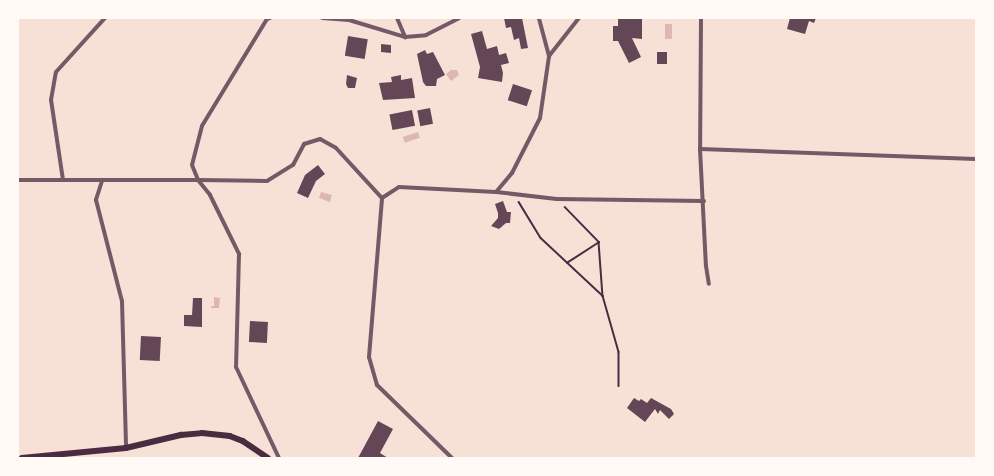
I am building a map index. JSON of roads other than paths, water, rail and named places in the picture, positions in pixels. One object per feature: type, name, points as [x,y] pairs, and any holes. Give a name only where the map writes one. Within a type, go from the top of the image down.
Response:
[{"type":"main road","points":[[22,458],[126,448],[181,435],[202,433],[236,439],[268,458]]},
{"type":"street","points":[[63,180],[51,100],[56,72],[105,18]]},
{"type":"street","points":[[270,18],[267,19],[202,126],[192,165],[198,180],[210,195],[239,254],[236,367],[279,458]]},
{"type":"street","points":[[322,18],[349,20],[405,37],[426,35],[459,18]]},
{"type":"street","points":[[397,18],[405,37]]},
{"type":"street","points":[[496,192],[512,173],[540,118],[549,56],[539,18]]},
{"type":"street","points":[[549,56],[579,18]]},
{"type":"street","points":[[701,18],[700,149],[704,201],[706,266],[709,284]]},
{"type":"street","points":[[18,180],[267,181],[293,165],[304,144],[320,139],[336,148],[382,198],[369,357],[377,385],[452,458]]},
{"type":"street","points":[[700,149],[976,159]]},
{"type":"street","points":[[102,180],[96,200],[122,301],[126,448]]},
{"type":"street","points":[[382,198],[399,187],[496,192],[557,198],[704,201]]}]
